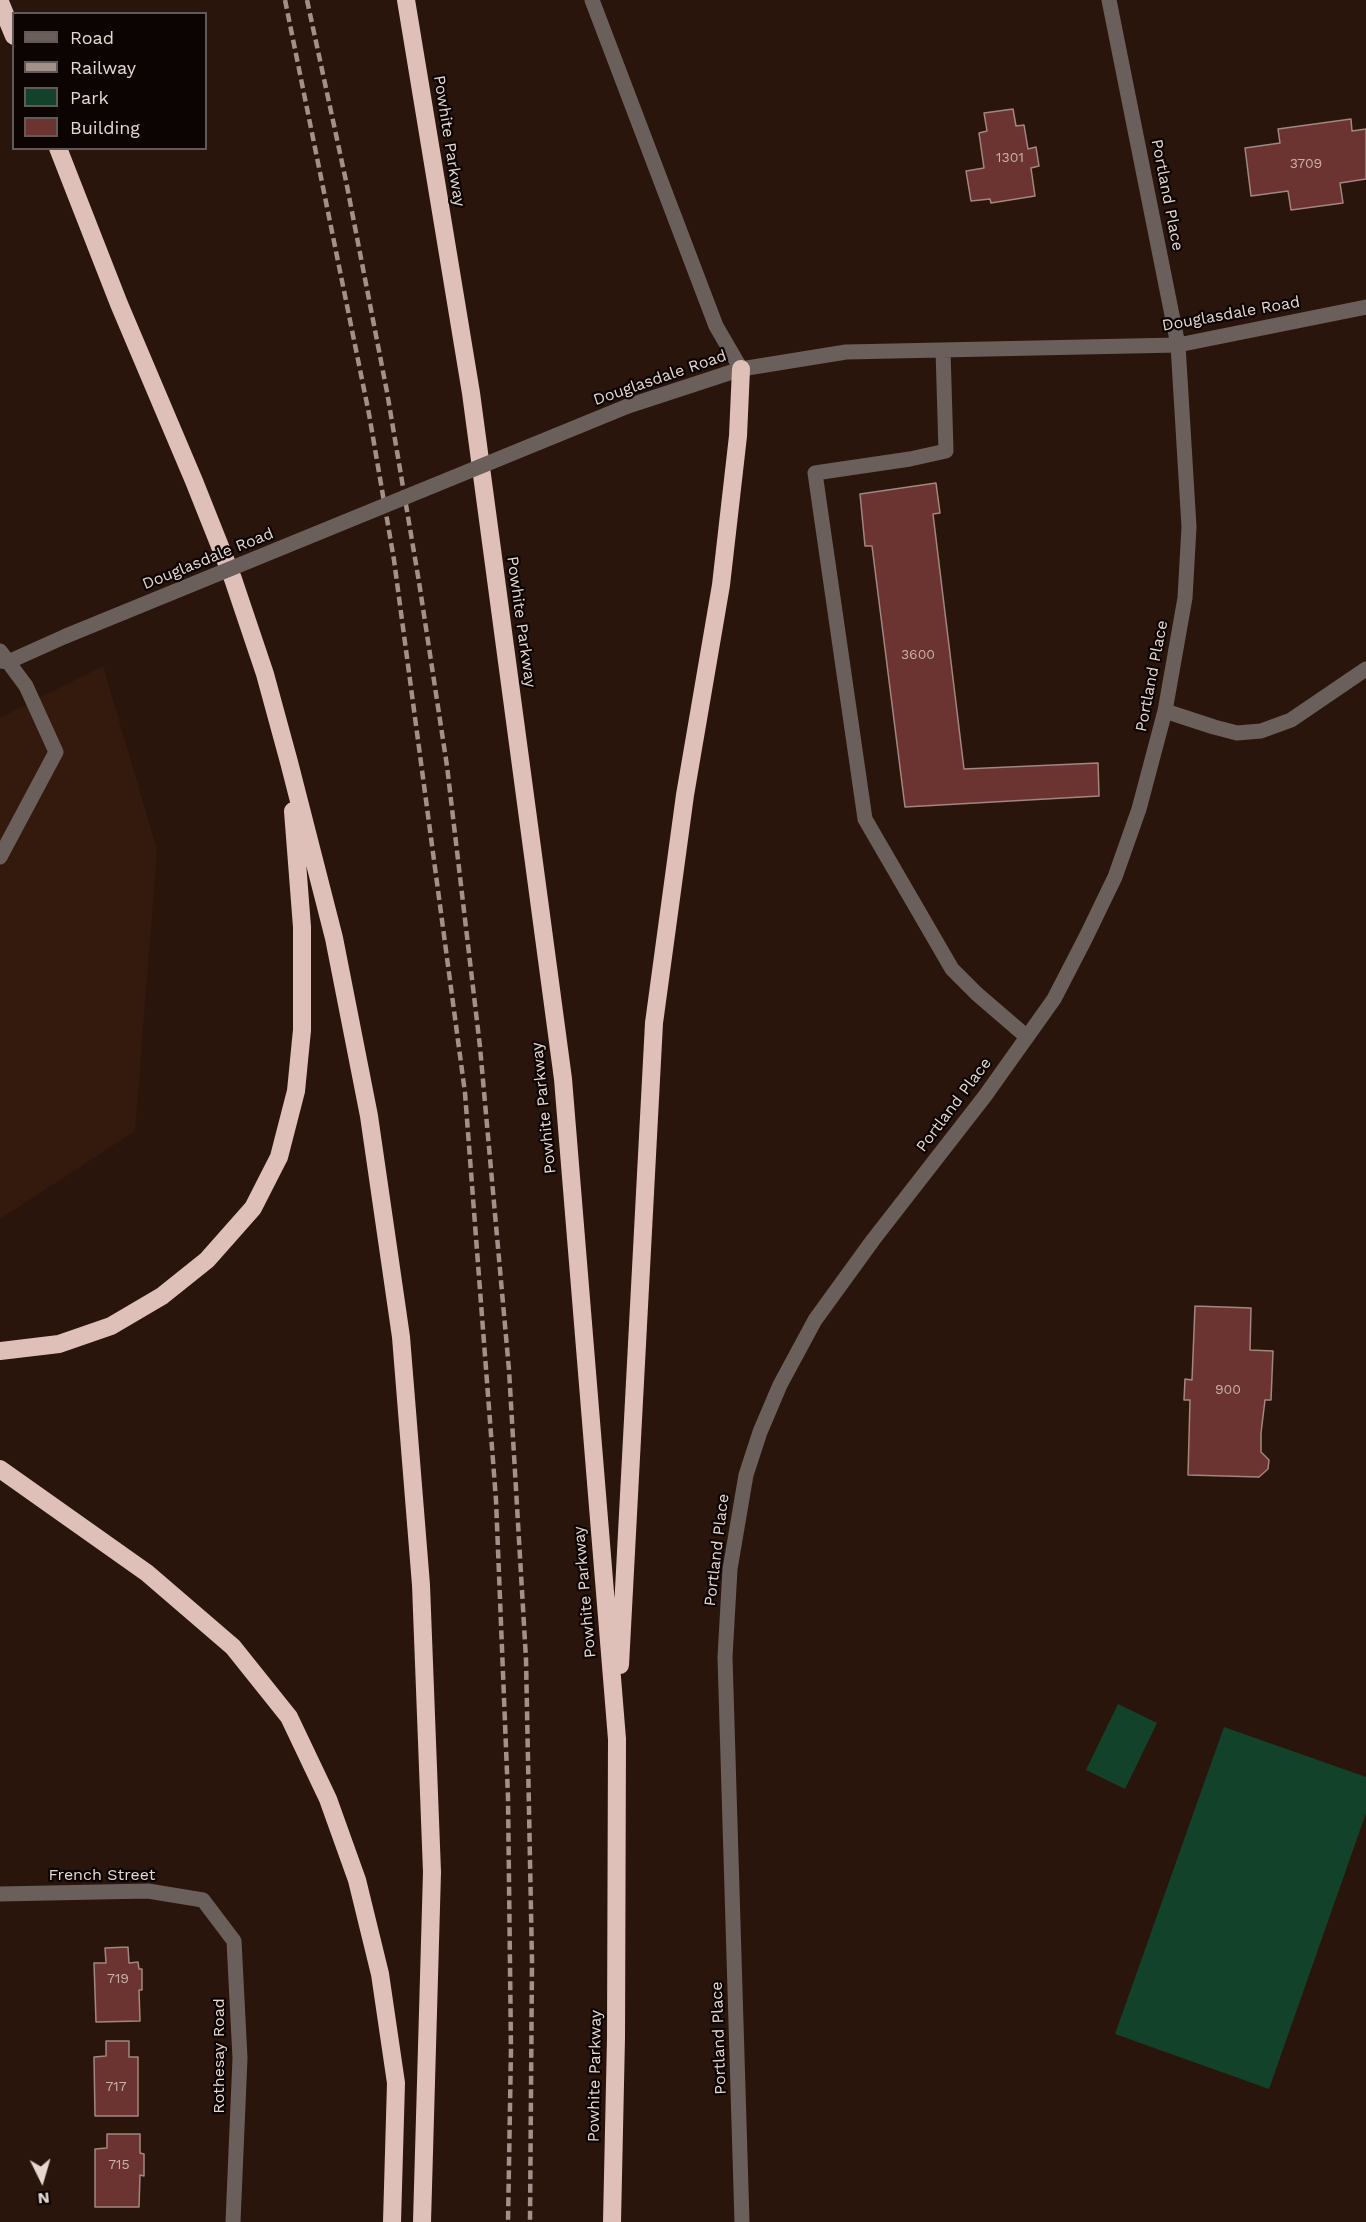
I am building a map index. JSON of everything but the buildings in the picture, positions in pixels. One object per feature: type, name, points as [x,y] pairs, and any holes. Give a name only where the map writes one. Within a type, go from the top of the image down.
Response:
[{"type":"highway","name":"Powhite Parkway","points":[[406,0],[471,393],[563,1079],[617,1739],[616,2038],[612,2222]]},
{"type":"highway","points":[[0,2],[12,31]]},
{"type":"highway","points":[[59,150],[119,304],[233,579],[265,674],[334,939],[369,1116],[401,1336],[421,1585],[432,1872],[422,2222]]},
{"type":"highway","points":[[617,1739],[654,1023],[685,795],[721,585],[738,436],[741,369]]},
{"type":"highway","points":[[0,1351],[59,1344],[111,1326],[162,1296],[207,1260],[253,1208],[279,1157],[296,1091],[303,1030],[302,927],[289,762]]},
{"type":"highway","points":[[0,1469],[147,1573],[233,1647],[289,1717],[328,1799],[353,1870],[380,1974],[396,2083],[392,2222]]},
{"type":"street","points":[[592,0],[716,326],[741,369]]},
{"type":"street","name":"Portland Place","points":[[742,2222],[725,1657],[730,1569],[746,1475],[760,1432],[780,1385],[815,1320],[873,1240],[985,1096],[1054,999],[1114,877],[1139,809],[1165,711],[1185,598],[1189,527],[1178,345],[1109,0]]},
{"type":"street","name":"Douglasdale Road","points":[[2,662],[628,406],[741,369],[846,352],[1178,345],[1366,307]]},
{"type":"street","points":[[943,350],[945,452],[815,473],[865,819],[952,969],[1027,1037]]},
{"type":"street","points":[[0,857],[56,752],[26,686],[2,662]]},
{"type":"street","points":[[1165,711],[1214,728],[1237,733],[1261,731],[1291,720],[1366,669]]},
{"type":"street","name":"French Street","points":[[0,1894],[148,1891],[203,1900]]},
{"type":"street","name":"Rothesay Road","points":[[203,1900],[234,1941],[240,2058],[233,2222]]},
{"type":"shaded area","points":[[103,666],[157,850],[135,1131],[0,1219],[0,718]]},
{"type":"green space","points":[[1118,1704],[1157,1723],[1125,1789],[1086,1770]]},
{"type":"green space","points":[[1224,1727],[1366,1777],[1366,1813],[1269,2089],[1115,2034]]},
{"type":"railway","points":[[285,0],[369,414],[394,560],[465,1093],[496,1500],[508,1797],[511,2049],[508,2222]]},
{"type":"railway","points":[[307,0],[346,181],[387,392],[419,582],[447,766],[480,1047],[509,1370],[526,1659],[532,1961],[530,2222]]}]
